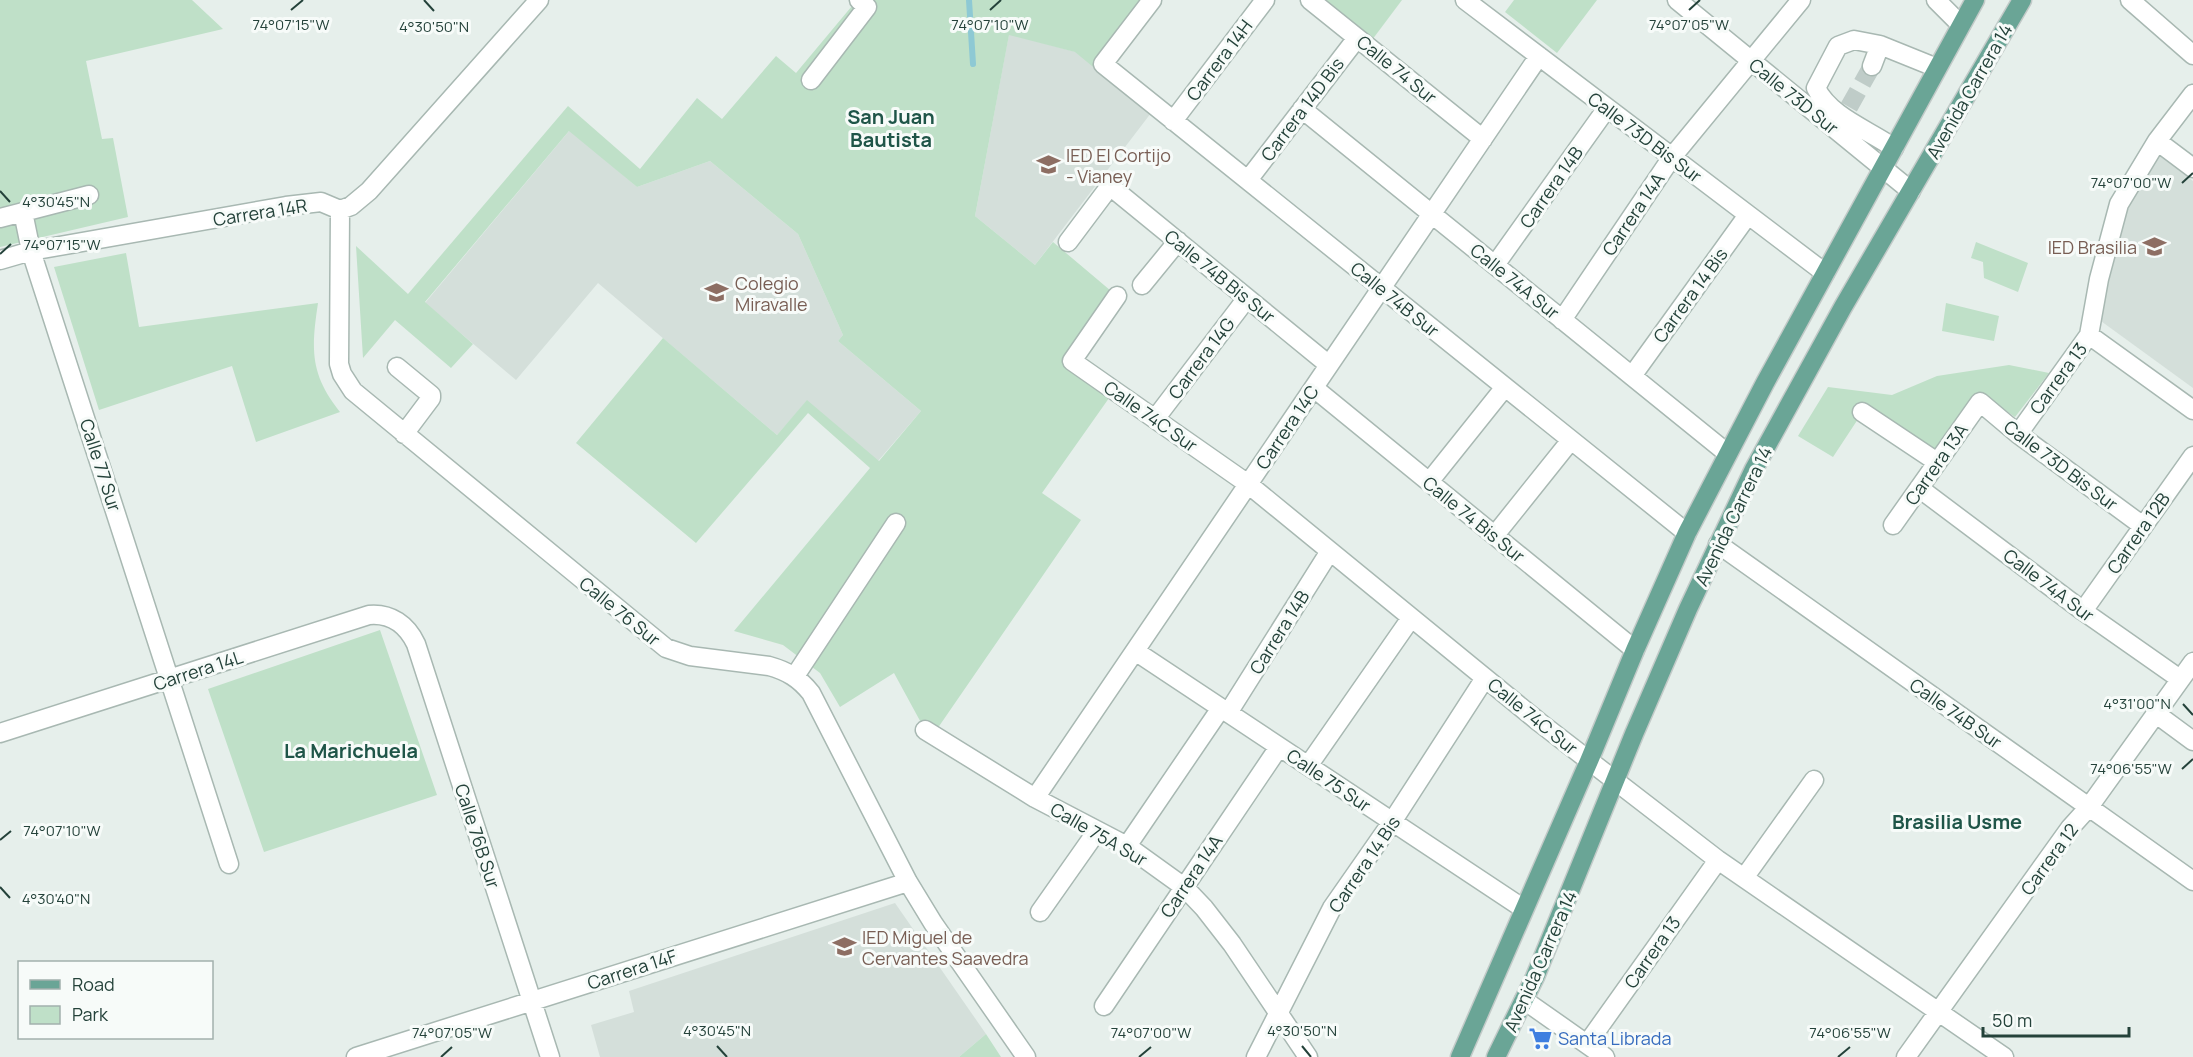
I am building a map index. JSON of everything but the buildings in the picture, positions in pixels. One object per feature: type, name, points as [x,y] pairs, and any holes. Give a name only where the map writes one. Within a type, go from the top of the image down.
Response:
[{"type":"main road","name":"Avenida Carrera 14","points":[[1460,1057],[1687,533],[1727,453],[1975,0]]},
{"type":"main road","name":"Avenida Carrera 14","points":[[1496,1057],[1524,1000],[1584,860],[1661,671],[1718,544],[1759,460],[1843,307],[2022,0]]},
{"type":"street","points":[[340,210],[351,206],[369,191],[539,0]]},
{"type":"street","name":"Calle 74B Sur","points":[[1152,0],[1102,64],[1687,533]]},
{"type":"street","name":"Carrera 14H","points":[[1173,121],[1265,0]]},
{"type":"street","name":"Calle 74 Sur","points":[[1310,0],[1483,139]]},
{"type":"street","name":"Calle 73D Bis Sur","points":[[1465,0],[1825,273]]},
{"type":"street","name":"Calle 73D Sur","points":[[1677,0],[1751,61],[1842,118],[1883,168],[1911,192]]},
{"type":"street","name":"Carrera 14A","points":[[1562,320],[1672,157],[1801,0]]},
{"type":"street","points":[[1936,0],[1961,25]]},
{"type":"street","points":[[2130,0],[2193,55]]},
{"type":"street","points":[[812,80],[863,4]]},
{"type":"street","name":"Carrera 14D Bis","points":[[1248,180],[1357,38]]},
{"type":"street","points":[[1894,148],[1842,118],[1821,98],[1816,88],[1838,46],[1854,40],[1880,45],[1937,68]]},
{"type":"street","points":[[1872,66],[1880,45]]},
{"type":"street","name":"Carrera 14C","points":[[1035,798],[1539,56]]},
{"type":"street","name":"Carrera 13","points":[[2018,434],[2089,335],[2099,279],[2119,204],[2157,141],[2193,94]]},
{"type":"street","name":"Carrera 14B","points":[[1495,266],[1607,108]]},
{"type":"street","name":"Calle 74A Sur","points":[[1302,109],[1727,453]]},
{"type":"street","points":[[2157,141],[2193,168]]},
{"type":"street","name":"Calle 74B Bis Sur","points":[[1068,242],[1110,186],[1329,365]]},
{"type":"street","points":[[0,218],[89,195]]},
{"type":"street","name":"Carrera 14R","points":[[0,260],[31,251],[310,203],[321,202],[340,210]]},
{"type":"street","name":"Calle 76 Sur","points":[[340,210],[339,364],[352,391],[666,648],[690,656],[769,666],[795,676]]},
{"type":"street","name":"Calle 77 Sur","points":[[23,212],[31,251],[229,864]]},
{"type":"street","name":"Carrera 14 Bis","points":[[1632,376],[1748,215]]},
{"type":"street","points":[[1142,285],[1178,241]]},
{"type":"street","name":"Calle 74C Sur","points":[[1117,296],[1072,361],[1248,484],[1485,678],[1718,860],[2004,1057]]},
{"type":"street","name":"Carrera 14G","points":[[1155,419],[1247,298]]},
{"type":"street","points":[[2089,335],[2193,410]]},
{"type":"street","points":[[397,367],[431,395],[431,399],[404,434]]},
{"type":"street","points":[[1429,482],[1505,387]]},
{"type":"street","name":"Calle 74 Bis Sur","points":[[1314,388],[1635,650]]},
{"type":"street","name":"Calle 73D Bis Sur","points":[[1980,402],[2018,434],[2143,526]]},
{"type":"street","name":"Carrera 13A","points":[[1893,525],[1980,402]]},
{"type":"street","points":[[1862,412],[1937,462]]},
{"type":"street","points":[[1495,536],[1571,440]]},
{"type":"street","name":"Carrera 12B","points":[[2083,611],[2193,456]]},
{"type":"street","name":"Calle 74A Sur","points":[[1919,488],[2083,611],[2180,679]]},
{"type":"street","points":[[896,524],[795,676],[811,693],[908,882],[933,923],[1026,1057]]},
{"type":"street","name":"Calle 74B Sur","points":[[1718,544],[2193,881]]},
{"type":"street","name":"Carrera 14B","points":[[1127,846],[1224,711],[1330,551]]},
{"type":"street","name":"Carrera 14L","points":[[0,733],[369,615],[383,615],[397,621]]},
{"type":"street","points":[[1308,766],[1411,618]]},
{"type":"street","name":"Calle 76B Sur","points":[[397,621],[408,631],[416,644],[550,1057]]},
{"type":"street","name":"Calle 75 Sur","points":[[1135,651],[1524,909]]},
{"type":"street","name":"Carrera 12","points":[[1906,1057],[2070,828],[2089,807],[2193,662]]},
{"type":"street","name":"Carrera 14 Bis","points":[[1256,1057],[1332,908],[1392,822],[1485,678]]},
{"type":"street","points":[[2155,713],[2193,741]]},
{"type":"street","name":"Calle 75A Sur","points":[[925,730],[1035,798],[1127,846],[1184,887],[1232,944],[1308,1057]]},
{"type":"street","name":"Carrera 14A","points":[[1104,1006],[1279,747]]},
{"type":"street","points":[[1744,878],[1814,780]]},
{"type":"street","points":[[1040,912],[1098,831]]},
{"type":"street","name":"Carrera 13","points":[[1587,1044],[1718,860]]},
{"type":"street","name":"Carrera 14F","points":[[356,1057],[908,882]]},
{"type":"street","points":[[1524,1000],[1605,1057]]},
{"type":"shaded area","name":"IED El Cortijo - Vianey","points":[[1009,34],[1076,52],[1151,113],[1035,265],[975,216]]},
{"type":"shaded area","name":"Colegio Miravalle","points":[[570,130],[637,187],[710,161],[798,234],[843,335],[838,341],[921,411],[878,461],[807,401],[777,435],[598,283],[516,380],[425,303]]},
{"type":"shaded area","name":"IED Brasilia","points":[[2160,155],[2193,181],[2193,388],[2094,316],[2105,297],[2130,198]]},
{"type":"shaded area","name":"IED Miguel de Cervantes Saavedra","points":[[895,903],[986,1034],[959,1057],[600,1057],[591,1025],[634,1012],[629,991]]},
{"type":"green space","points":[[0,0],[192,0],[223,29],[86,61],[102,139],[113,138],[128,217],[0,247]]},
{"type":"green space","points":[[857,0],[1152,0],[1098,71],[1075,52],[1009,35],[975,216],[1035,265],[1053,242],[1117,296],[1072,361],[1114,391],[1042,493],[1081,520],[933,735],[925,730],[894,673],[840,707],[820,673],[783,645],[734,631],[870,468],[808,413],[696,543],[576,443],[663,338],[777,435],[807,400],[879,461],[921,411],[838,341],[843,335],[798,234],[710,161],[637,187],[569,131],[425,302],[473,344],[451,368],[395,320],[363,358],[356,246],[408,294],[568,106],[640,169],[697,98],[722,119],[776,56],[796,73]]},
{"type":"green space","points":[[1322,0],[1402,0],[1372,40]]},
{"type":"green space","points":[[1514,0],[1597,0],[1557,53],[1505,12]]},
{"type":"green space","points":[[1976,242],[2028,263],[2018,292],[1984,278],[1983,262],[1971,258]]},
{"type":"green space","points":[[126,253],[139,327],[318,303],[314,335],[315,361],[323,386],[340,412],[256,442],[232,366],[99,410],[54,267]]},
{"type":"green space","points":[[1946,303],[1999,316],[1994,341],[1942,331]]},
{"type":"green space","points":[[2009,365],[2049,373],[2015,417],[1979,392],[1931,458],[1862,413],[1833,457],[1798,436],[1828,387],[1892,395],[1937,376]]},
{"type":"green space","points":[[380,630],[437,795],[264,852],[208,689]]},
{"type":"green space","points":[[986,1034],[1001,1057],[959,1057]]},
{"type":"waterway","points":[[969,0],[973,64]]},
{"type":"tunnel","points":[[1849,107],[1872,66]]},
{"type":"place","name":"IED El Cortijo - Vianey","points":[[1048,165]]},
{"type":"place","name":"IED Brasilia","points":[[2155,247]]},
{"type":"place","name":"Colegio Miravalle","points":[[717,293]]},
{"type":"place","name":"IED Miguel de Cervantes Saavedra","points":[[844,947]]},
{"type":"place","name":"Santa Librada","points":[[1540,1038]]},
{"type":"district","name":"San Juan Bautista","points":[[891,128]]},
{"type":"district","name":"La Marichuela","points":[[351,750]]},
{"type":"district","name":"Brasilia Usme","points":[[1957,821]]}]
